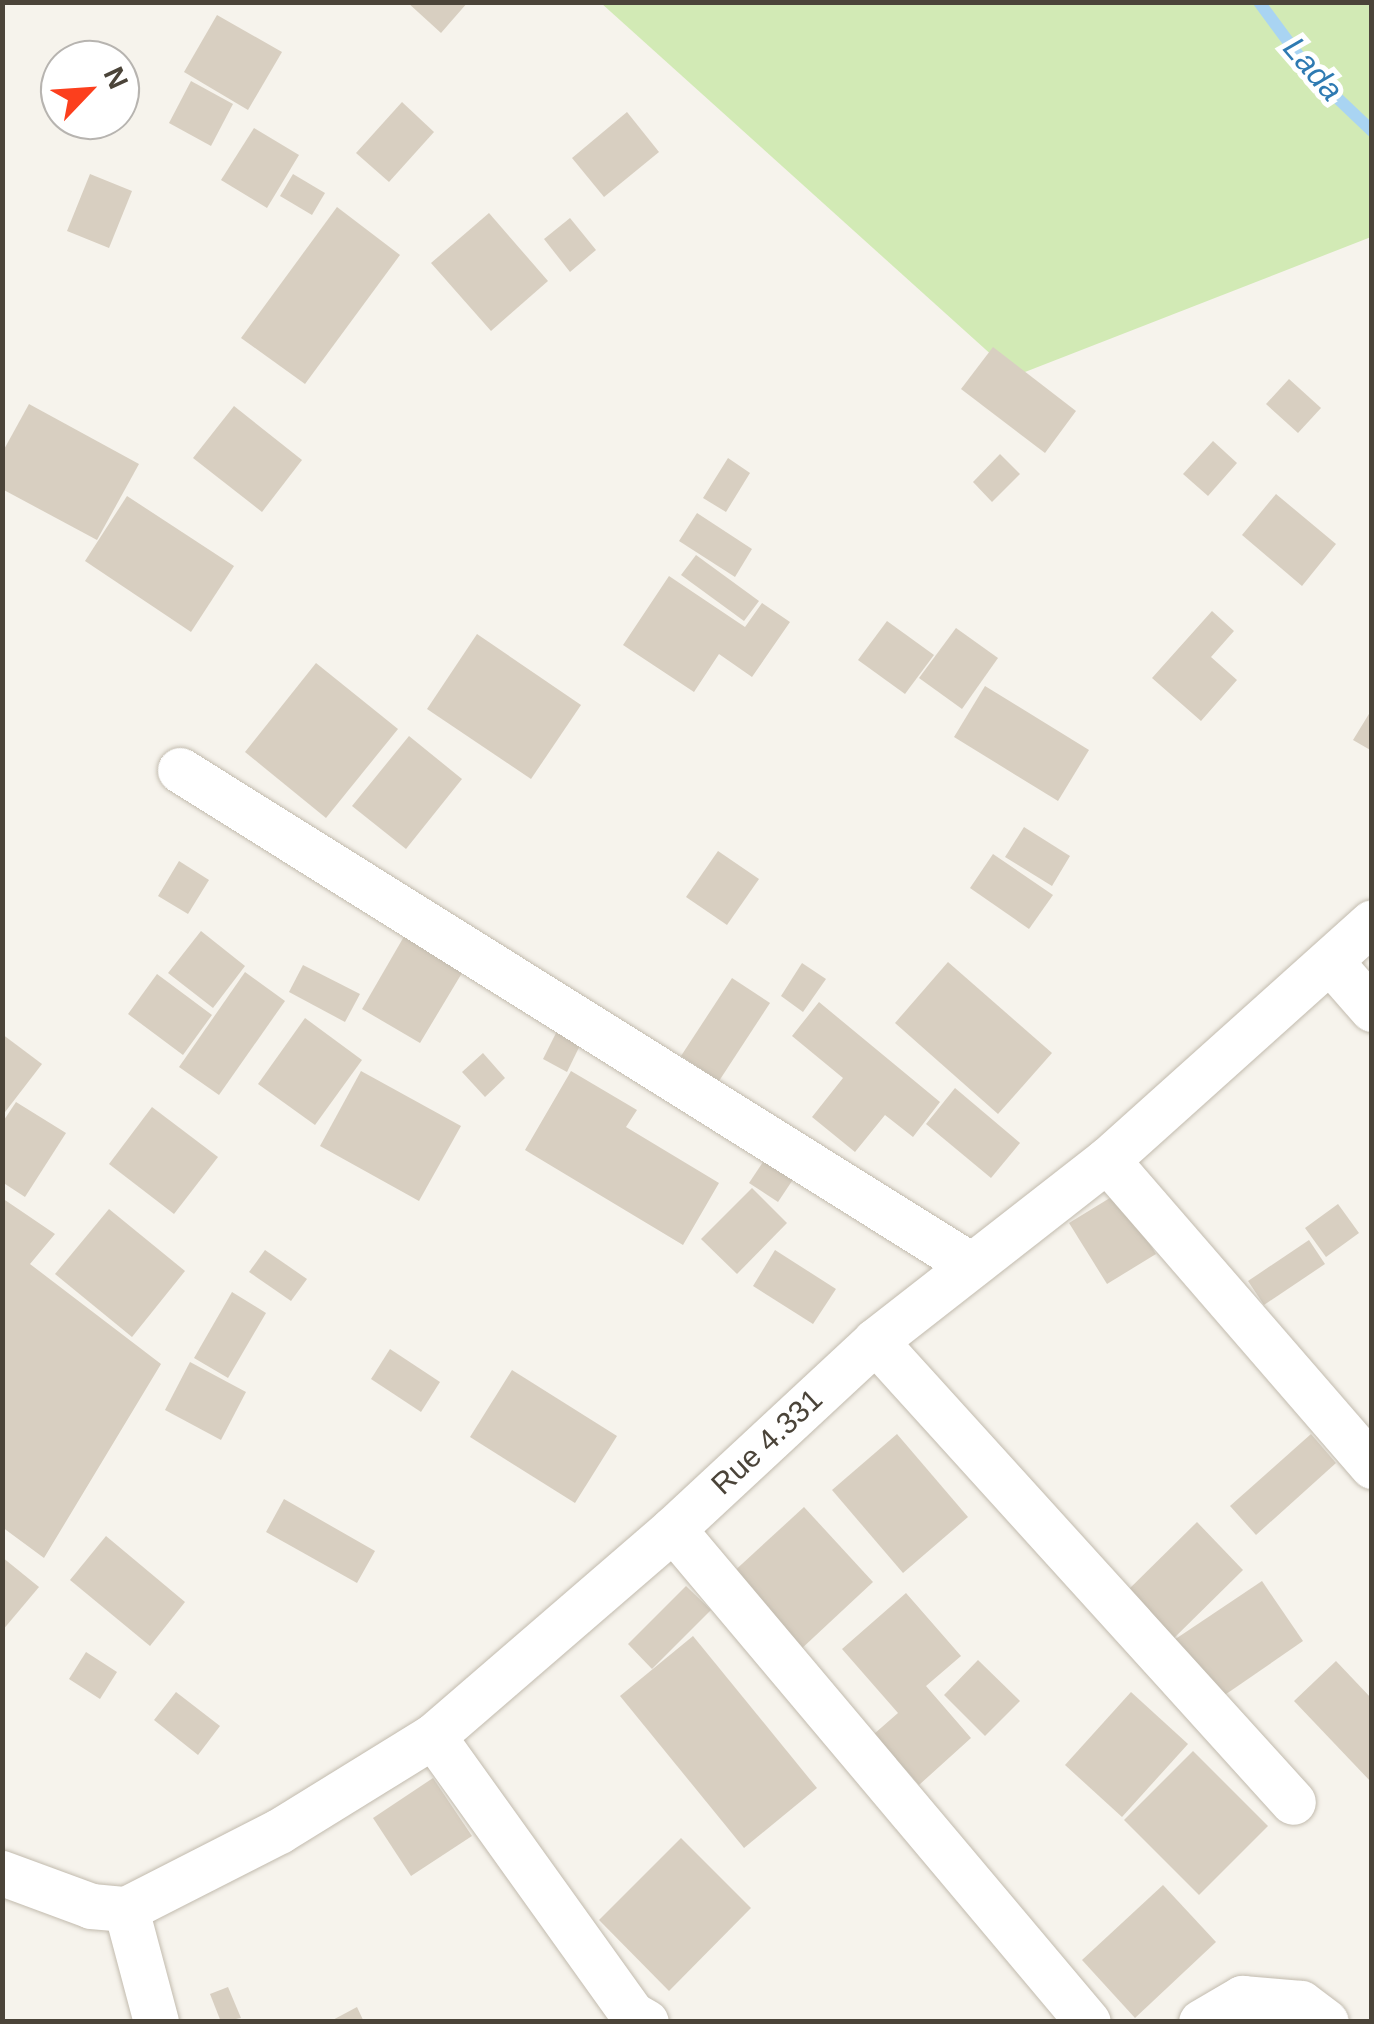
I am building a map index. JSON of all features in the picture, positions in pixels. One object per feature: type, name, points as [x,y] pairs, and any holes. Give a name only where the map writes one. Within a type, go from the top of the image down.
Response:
[{"type":"street","points":[[180,770],[971,1265]]},
{"type":"street","name":"Rue 4.331","points":[[126,1909],[278,1831],[433,1736],[673,1529],[875,1341],[1107,1160],[1372,922]]},
{"type":"street","points":[[1330,960],[1372,1009]]},
{"type":"street","points":[[1107,1160],[1372,1466]]},
{"type":"street","points":[[875,1341],[1292,1802]]},
{"type":"street","points":[[673,1529],[1088,2022]]},
{"type":"street","points":[[433,1736],[632,2014],[646,2022]]},
{"type":"street","points":[[2,1873],[91,1906],[126,1909],[156,2022]]},
{"type":"street","points":[[1200,2022],[1242,1998],[1301,2003],[1326,2022]]},
{"type":"green space","points":[[601,3],[1371,3],[1371,237],[1015,376]]},
{"type":"building","points":[[407,2],[468,2],[441,33]]},
{"type":"building","points":[[217,15],[282,52],[248,110],[184,72]]},
{"type":"building","points":[[191,81],[233,104],[211,146],[169,123]]},
{"type":"building","points":[[402,102],[434,132],[389,182],[356,153]]},
{"type":"building","points":[[627,112],[659,152],[604,197],[572,158]]},
{"type":"building","points":[[254,128],[299,155],[267,208],[221,180]]},
{"type":"building","points":[[90,174],[132,191],[109,248],[67,231]]},
{"type":"building","points":[[293,174],[325,193],[312,215],[280,196]]},
{"type":"building","points":[[337,207],[400,255],[305,384],[241,338]]},
{"type":"building","points":[[489,213],[548,281],[491,331],[431,263]]},
{"type":"building","points":[[570,218],[596,250],[570,272],[544,239]]},
{"type":"building","points":[[993,347],[1076,411],[1045,453],[961,389]]},
{"type":"building","points":[[1289,379],[1321,408],[1298,433],[1266,404]]},
{"type":"building","points":[[29,404],[139,464],[97,540],[2,489],[2,453]]},
{"type":"building","points":[[234,406],[302,460],[262,512],[193,458]]},
{"type":"building","points":[[1213,441],[1237,463],[1208,496],[1183,474]]},
{"type":"building","points":[[1000,454],[1020,474],[992,502],[973,482]]},
{"type":"building","points":[[728,458],[750,473],[726,512],[703,498]]},
{"type":"building","points":[[1276,494],[1336,544],[1302,586],[1242,535]]},
{"type":"building","points":[[127,496],[234,566],[191,632],[85,561]]},
{"type":"building","points":[[697,513],[752,549],[735,577],[679,541]]},
{"type":"building","points":[[696,555],[759,601],[744,621],[681,575]]},
{"type":"building","points":[[669,576],[745,627],[762,603],[790,622],[752,677],[719,654],[694,692],[623,645]]},
{"type":"building","points":[[1212,611],[1234,631],[1211,657],[1237,680],[1201,721],[1152,678]]},
{"type":"building","points":[[887,621],[934,655],[905,694],[858,660]]},
{"type":"building","points":[[956,628],[998,658],[962,709],[919,678]]},
{"type":"building","points":[[477,634],[581,705],[531,779],[427,709]]},
{"type":"building","points":[[316,663],[398,729],[326,818],[245,752]]},
{"type":"building","points":[[985,686],[1089,750],[1058,801],[954,737]]},
{"type":"building","points":[[1372,709],[1372,751],[1353,740]]},
{"type":"building","points":[[409,736],[462,779],[406,849],[352,806]]},
{"type":"building","points":[[1024,827],[1070,856],[1052,886],[1005,857]]},
{"type":"building","points":[[718,851],[759,879],[727,925],[686,897]]},
{"type":"building","points":[[993,854],[1053,895],[1029,929],[970,888]]},
{"type":"building","points":[[179,861],[209,880],[188,914],[158,896]]},
{"type":"building","points":[[201,931],[245,966],[213,1008],[168,973]]},
{"type":"building","points":[[406,933],[465,968],[420,1043],[362,1009]]},
{"type":"building","points":[[948,962],[1052,1053],[998,1114],[895,1023]]},
{"type":"building","points":[[802,963],[826,979],[803,1012],[781,996]]},
{"type":"building","points":[[303,965],[360,994],[345,1022],[289,992]]},
{"type":"building","points":[[245,972],[285,1001],[219,1095],[179,1067]]},
{"type":"building","points":[[157,974],[212,1015],[183,1055],[128,1014]]},
{"type":"building","points":[[732,978],[770,1003],[719,1081],[681,1056]]},
{"type":"building","points":[[819,1002],[940,1102],[913,1137],[885,1115],[855,1152],[812,1117],[843,1078],[792,1036]]},
{"type":"building","points":[[305,1018],[362,1060],[315,1125],[258,1084]]},
{"type":"building","points":[[562,1021],[586,1033],[567,1072],[543,1059]]},
{"type":"building","points":[[2,1034],[42,1064],[2,1116]]},
{"type":"building","points":[[483,1053],[505,1078],[485,1097],[462,1072]]},
{"type":"building","points":[[361,1071],[461,1126],[419,1201],[320,1146]]},
{"type":"building","points":[[571,1071],[637,1110],[626,1127],[719,1183],[683,1245],[525,1150]]},
{"type":"building","points":[[955,1088],[1020,1143],[991,1178],[926,1124]]},
{"type":"building","points":[[16,1102],[66,1133],[25,1197],[2,1182],[2,1123]]},
{"type":"building","points":[[152,1107],[218,1157],[174,1214],[109,1164]]},
{"type":"building","points":[[765,1159],[794,1178],[778,1202],[749,1183]]},
{"type":"building","points":[[752,1188],[787,1223],[737,1274],[701,1239]]},
{"type":"building","points":[[1118,1193],[1156,1254],[1107,1284],[1069,1223]]},
{"type":"building","points":[[2,1198],[55,1234],[30,1264],[161,1364],[44,1558],[2,1527]]},
{"type":"building","points":[[1338,1204],[1359,1233],[1326,1257],[1305,1228]]},
{"type":"building","points":[[109,1209],[185,1271],[132,1337],[55,1274]]},
{"type":"building","points":[[1309,1240],[1325,1264],[1264,1305],[1248,1281]]},
{"type":"building","points":[[265,1250],[307,1279],[291,1301],[249,1272]]},
{"type":"building","points":[[775,1250],[836,1289],[813,1324],[753,1286]]},
{"type":"building","points":[[232,1292],[266,1313],[228,1378],[194,1358]]},
{"type":"building","points":[[390,1349],[440,1382],[421,1412],[371,1379]]},
{"type":"building","points":[[190,1362],[246,1392],[221,1440],[165,1410]]},
{"type":"building","points":[[512,1370],[617,1436],[575,1503],[470,1437]]},
{"type":"building","points":[[897,1434],[968,1517],[903,1573],[832,1490]]},
{"type":"building","points":[[1311,1434],[1336,1463],[1256,1535],[1230,1506]]},
{"type":"building","points":[[284,1499],[375,1551],[357,1583],[266,1532]]},
{"type":"building","points":[[804,1507],[873,1582],[799,1651],[730,1575]]},
{"type":"building","points":[[1197,1522],[1243,1570],[1168,1644],[1121,1597]]},
{"type":"building","points":[[106,1536],[185,1602],[150,1646],[70,1580]]},
{"type":"building","points":[[2,1557],[39,1587],[2,1631]]},
{"type":"building","points":[[1262,1581],[1303,1641],[1216,1701],[1174,1640]]},
{"type":"building","points":[[686,1586],[711,1610],[652,1669],[628,1644]]},
{"type":"building","points":[[906,1593],[961,1656],[926,1686],[971,1738],[919,1785],[874,1734],[898,1713],[842,1649]]},
{"type":"building","points":[[693,1636],[817,1788],[744,1848],[620,1696]]},
{"type":"building","points":[[86,1652],[117,1672],[100,1699],[69,1679]]},
{"type":"building","points":[[978,1660],[1020,1701],[985,1736],[944,1695]]},
{"type":"building","points":[[1336,1661],[1372,1699],[1372,1783],[1294,1701]]},
{"type":"building","points":[[176,1692],[220,1726],[198,1755],[154,1720]]},
{"type":"building","points":[[1131,1692],[1188,1744],[1122,1817],[1065,1765]]},
{"type":"building","points":[[1193,1751],[1268,1826],[1199,1895],[1124,1820]]},
{"type":"building","points":[[433,1778],[472,1836],[411,1876],[373,1818]]},
{"type":"building","points":[[681,1838],[751,1908],[669,1991],[599,1920]]},
{"type":"building","points":[[1163,1885],[1216,1942],[1135,2018],[1082,1960]]},
{"type":"building","points":[[228,1987],[241,2018],[221,2022],[210,1994]]},
{"type":"building","points":[[357,2007],[364,2022],[329,2022]]},
{"type":"waterway","name":"Lada","points":[[1259,2],[1312,74],[1372,131]]}]
